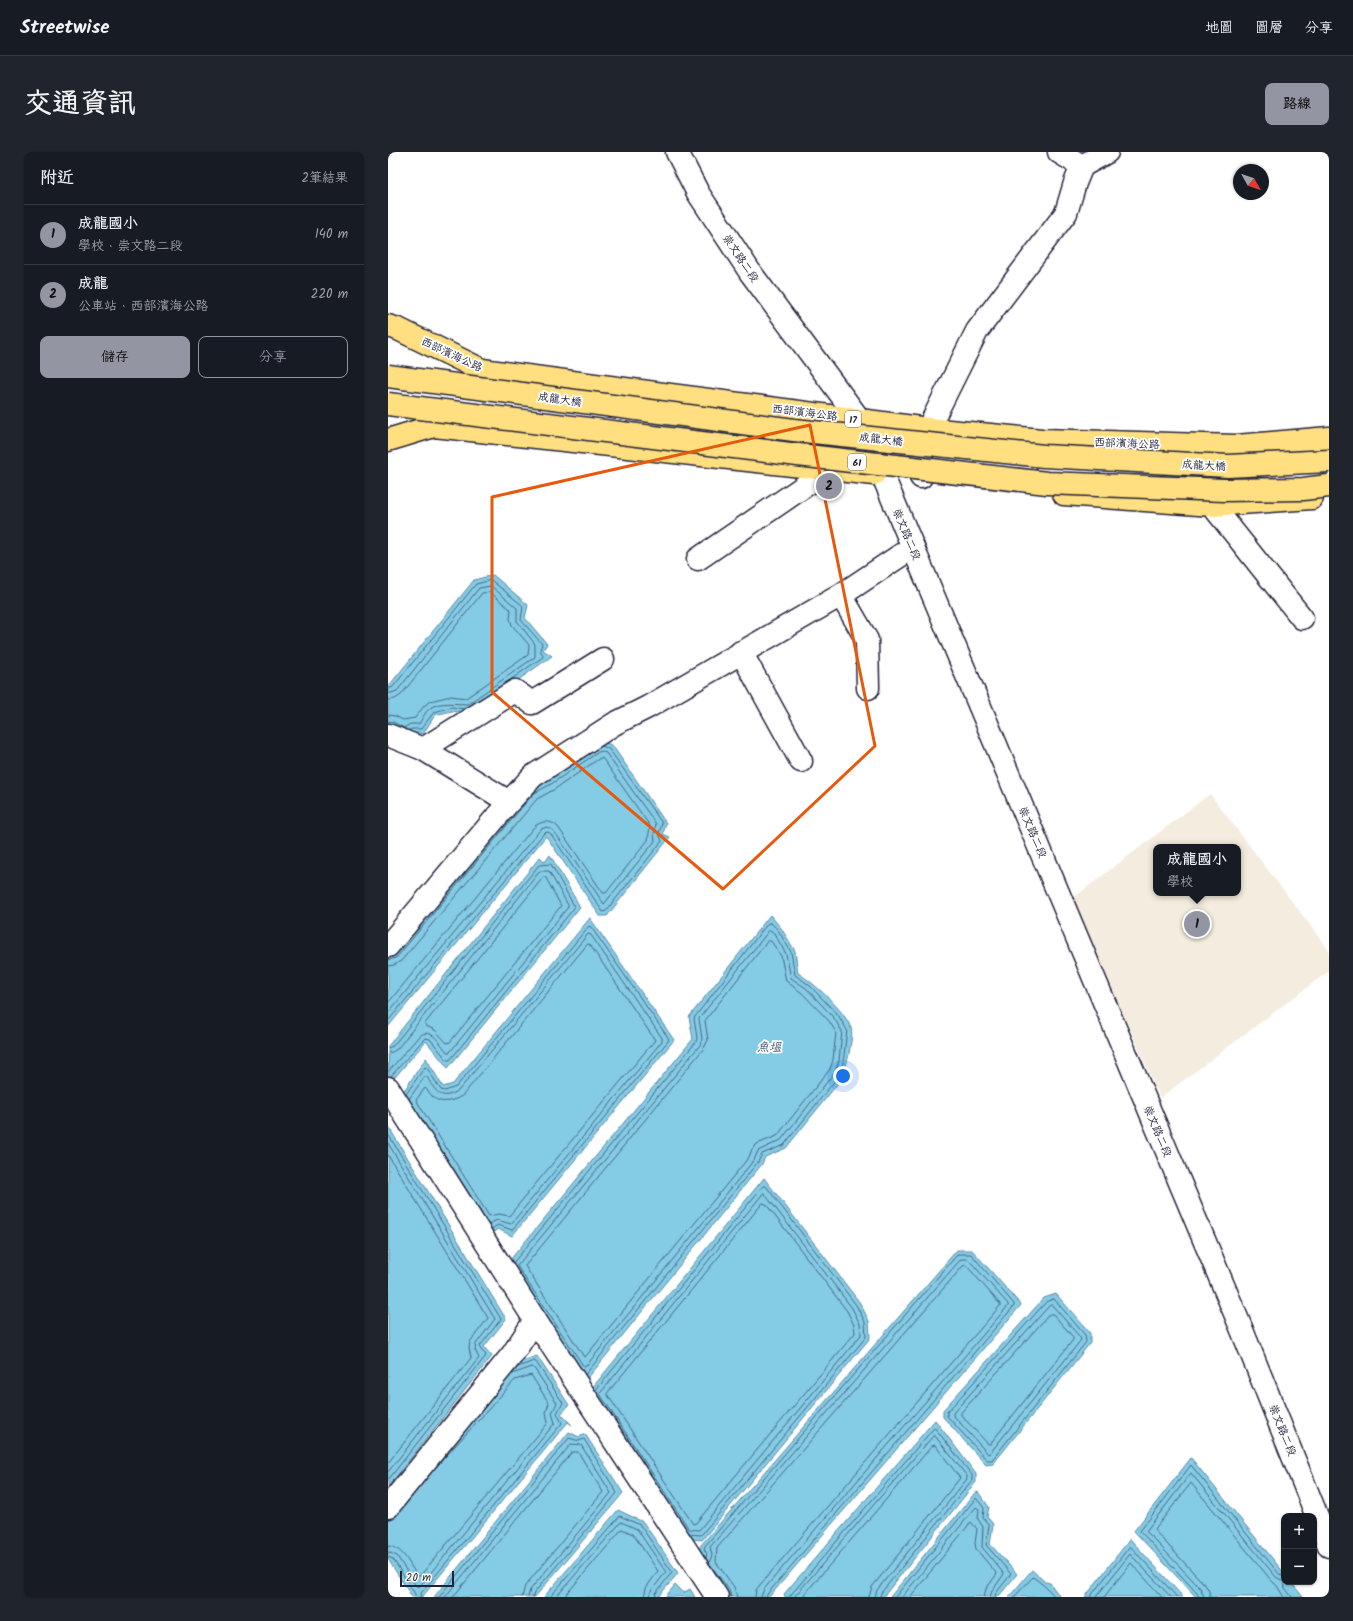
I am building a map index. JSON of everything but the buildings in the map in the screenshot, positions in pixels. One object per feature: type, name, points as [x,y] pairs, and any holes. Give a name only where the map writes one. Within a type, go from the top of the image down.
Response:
[{"type":"main road","name":"西部濱海公路","points":[[388,326],[398,329],[482,370],[928,429],[1042,440],[1213,446],[1236,446],[1329,438]]},
{"type":"main road","name":"成龍大橋","points":[[388,376],[794,430],[1044,456],[1228,466],[1329,461]]},
{"type":"main road","name":"61","points":[[388,404],[790,454],[1047,483],[1224,490],[1303,489],[1329,486]]},
{"type":"main road","points":[[388,440],[434,426],[828,470],[921,477],[1048,492],[1212,505],[1329,497]]},
{"type":"street","name":"崇文路二段","points":[[677,152],[698,193],[750,272],[859,419],[1236,1316],[1329,1546]]},
{"type":"street","points":[[1059,152],[1082,166]]},
{"type":"street","points":[[921,477],[922,447],[928,429],[977,332],[1066,213],[1082,166],[1107,152]]},
{"type":"street","points":[[1213,446],[1212,505],[1302,618]]},
{"type":"street","points":[[698,559],[828,470]]},
{"type":"street","points":[[388,946],[509,802],[533,776],[614,724],[841,595],[912,547]]},
{"type":"street","points":[[841,595],[867,640],[868,688]]},
{"type":"street","points":[[742,652],[801,761]]},
{"type":"street","points":[[423,749],[515,691],[532,703],[603,659]]},
{"type":"street","points":[[388,735],[423,749],[509,802]]},
{"type":"street","points":[[388,1088],[535,1320],[717,1597]]},
{"type":"street","points":[[388,1508],[512,1355],[535,1320]]},
{"type":"highlighted area","points":[[810,425],[875,746],[723,889],[492,692],[492,497]]},
{"type":"shaded area","points":[[1210,794],[1329,950],[1329,971],[1160,1098],[1073,898]]},
{"type":"water","points":[[493,575],[528,605],[525,618],[547,644],[543,650],[552,656],[470,714],[452,711],[435,715],[423,734],[388,729],[388,687],[474,580]]},
{"type":"water","points":[[599,741],[612,745],[666,823],[663,834],[670,837],[607,916],[600,916],[546,836],[388,1027],[388,953],[528,786]]},
{"type":"water","points":[[550,855],[580,907],[448,1068],[426,1041],[389,1084],[388,1046],[540,857],[545,862]]},
{"type":"water","name":"魚塭","points":[[770,915],[781,928],[795,951],[798,973],[812,983],[835,1005],[851,1028],[851,1045],[843,1077],[786,1148],[765,1157],[762,1164],[583,1384],[505,1266],[693,1039],[689,1017]]},
{"type":"water","points":[[590,918],[674,1040],[512,1236],[498,1229],[484,1238],[397,1101],[426,1058],[443,1087],[453,1084]]},
{"type":"water","points":[[388,1126],[506,1319],[484,1347],[492,1356],[388,1487]]},
{"type":"water","points":[[764,1178],[860,1303],[869,1321],[870,1338],[702,1540],[683,1538],[588,1393]]},
{"type":"water","points":[[957,1250],[972,1250],[1021,1305],[769,1597],[723,1597],[699,1564],[703,1554],[699,1550],[701,1545]]},
{"type":"water","points":[[1056,1294],[1090,1333],[1090,1343],[993,1464],[986,1465],[943,1417],[943,1410],[1044,1298]]},
{"type":"water","points":[[537,1356],[569,1405],[561,1414],[572,1425],[568,1422],[422,1597],[412,1597],[388,1559],[388,1498],[506,1366]]},
{"type":"water","points":[[935,1420],[976,1474],[976,1482],[883,1597],[785,1597],[784,1594]]},
{"type":"water","points":[[569,1432],[579,1437],[585,1434],[623,1493],[535,1597],[434,1597]]},
{"type":"water","points":[[1191,1458],[1281,1569],[1281,1585],[1293,1585],[1303,1597],[1196,1597],[1134,1531]]},
{"type":"water","points":[[978,1492],[989,1507],[987,1517],[993,1524],[990,1544],[1017,1574],[998,1597],[890,1597],[974,1494]]},
{"type":"water","points":[[618,1510],[643,1522],[678,1573],[658,1597],[544,1597]]},
{"type":"water","points":[[1130,1539],[1183,1597],[1085,1597]]},
{"type":"water","points":[[1032,1570],[1045,1582],[1050,1583],[1060,1597],[1009,1597]]},
{"type":"water","points":[[675,1585],[683,1593],[690,1589],[695,1597],[665,1597]]},
{"type":"place","name":"成龍","points":[[829,486]]},
{"type":"place","name":"成龍國小","points":[[1197,924]]}]
